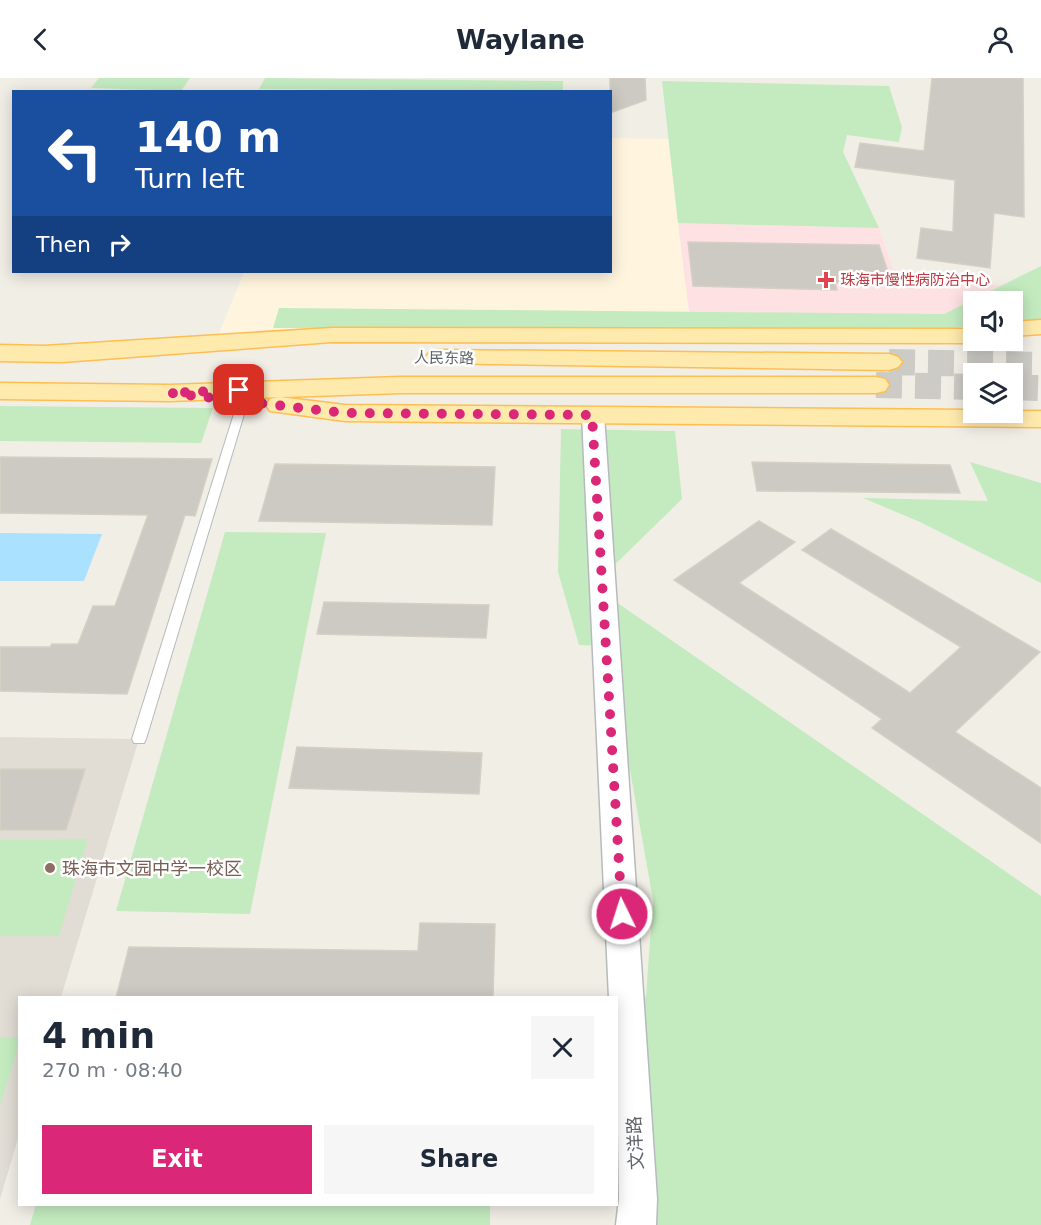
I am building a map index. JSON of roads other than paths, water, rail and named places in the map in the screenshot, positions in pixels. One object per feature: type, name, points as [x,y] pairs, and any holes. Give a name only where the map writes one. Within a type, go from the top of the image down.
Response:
[{"type":"main road","points":[[1023,328],[1041,327]]},
{"type":"main road","points":[[902,336],[963,333]]},
{"type":"main road","points":[[40,354],[332,335],[963,336]]},
{"type":"main road","points":[[1023,336],[1041,336]]},
{"type":"main road","name":"人民东路","points":[[0,353],[889,362]]},
{"type":"main road","name":"人民东路","points":[[0,391],[170,393],[400,385],[876,385]]},
{"type":"main road","points":[[170,393],[345,413],[1041,419]]},
{"type":"main road","points":[[765,416],[881,432],[1041,436]]},
{"type":"street","name":"文洋路","points":[[592,415],[638,1199],[636,1225]]},
{"type":"lane","points":[[139,739],[243,401]]},
{"type":"water","points":[[0,533],[102,534],[84,581],[0,581]]},
{"type":"tunnel","points":[[889,362],[1041,365]]},
{"type":"tunnel","points":[[876,385],[963,387]]},
{"type":"tunnel","points":[[1023,387],[1041,388]]},
{"type":"place","name":"珠海市慢性病防治中心","points":[[826,280]]},
{"type":"place","name":"珠海市文园中学一校区","points":[[50,868]]}]
